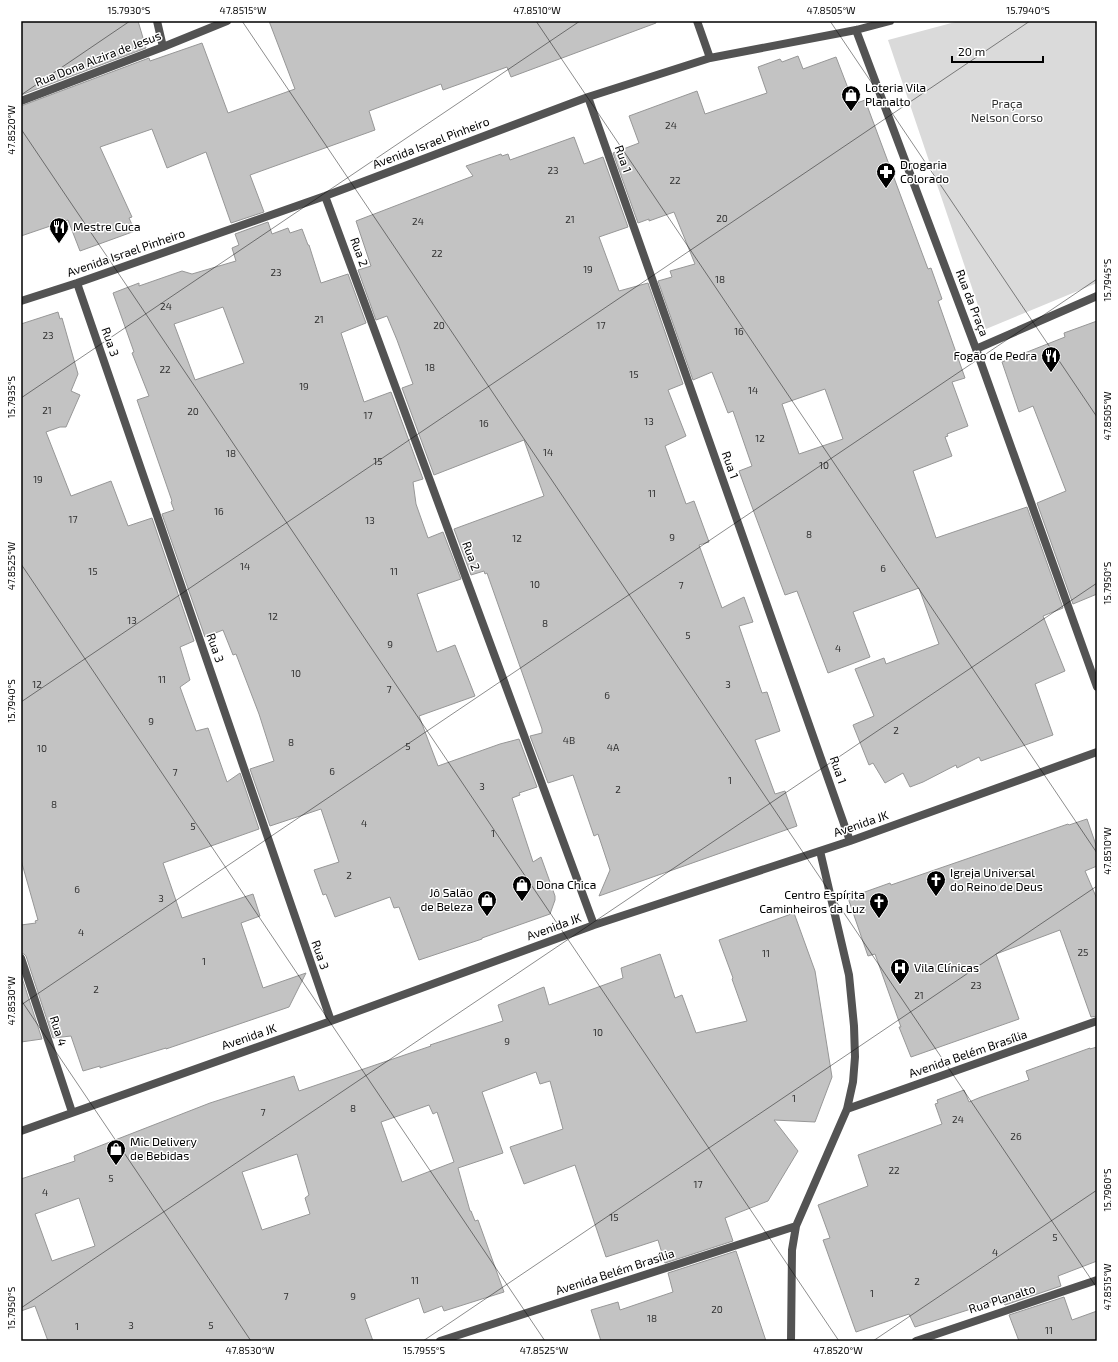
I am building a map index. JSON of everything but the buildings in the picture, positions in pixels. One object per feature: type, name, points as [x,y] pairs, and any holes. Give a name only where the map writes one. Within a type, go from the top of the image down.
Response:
[{"type":"street","points":[[157,21],[163,47]]},
{"type":"street","name":"Rua Dona Alzira de Jesus","points":[[21,101],[227,21]]},
{"type":"street","points":[[698,21],[710,58]]},
{"type":"street","points":[[856,30],[890,21]]},
{"type":"street","name":"Avenida Israel Pinheiro","points":[[21,301],[77,283],[325,196],[588,97],[710,58],[856,30]]},
{"type":"street","name":"Rua da Praça","points":[[856,30],[976,349],[1097,687]]},
{"type":"street","name":"Rua 1","points":[[588,97],[850,841]]},
{"type":"street","name":"Rua 2","points":[[325,196],[594,925]]},
{"type":"street","name":"Rua 3","points":[[77,283],[330,1021]]},
{"type":"street","points":[[976,349],[1097,296]]},
{"type":"street","name":"Avenida JK","points":[[21,1131],[594,925],[850,841],[1097,752]]},
{"type":"street","points":[[791,1341],[791,1269],[792,1250],[796,1226],[847,1109],[853,1082],[855,1057],[852,998],[849,975],[820,851]]},
{"type":"street","name":"Rua 4","points":[[21,958],[72,1112]]},
{"type":"street","name":"Avenida Belém Brasília","points":[[847,1109],[1097,1021]]},
{"type":"street","name":"Avenida Belém Brasília","points":[[440,1341],[796,1226]]},
{"type":"street","name":"Rua Planalto","points":[[916,1341],[1097,1280]]},
{"type":"green space","name":"Praça Nelson Corso","points":[[959,21],[1097,21],[1097,283],[986,329],[888,40]]},
{"type":"place","name":"Loteria Vila Planalto","points":[[851,112]]},
{"type":"place","name":"Drogaria Colorado","points":[[886,189]]},
{"type":"place","name":"Mestre Cuca","points":[[59,244]]},
{"type":"place","name":"Fogão de Pedra","points":[[1051,373]]},
{"type":"place","name":"Igreja Universal do Reino de Deus","points":[[936,897]]},
{"type":"place","name":"Dona Chica","points":[[522,902]]},
{"type":"place","name":"Jô Salão de Beleza","points":[[487,917]]},
{"type":"place","name":"Centro Espírita Caminheiros da Luz","points":[[879,919]]},
{"type":"place","name":"Vila Clínicas","points":[[900,985]]},
{"type":"place","name":"Mic Delivery de Bebidas","points":[[116,1166]]}]
